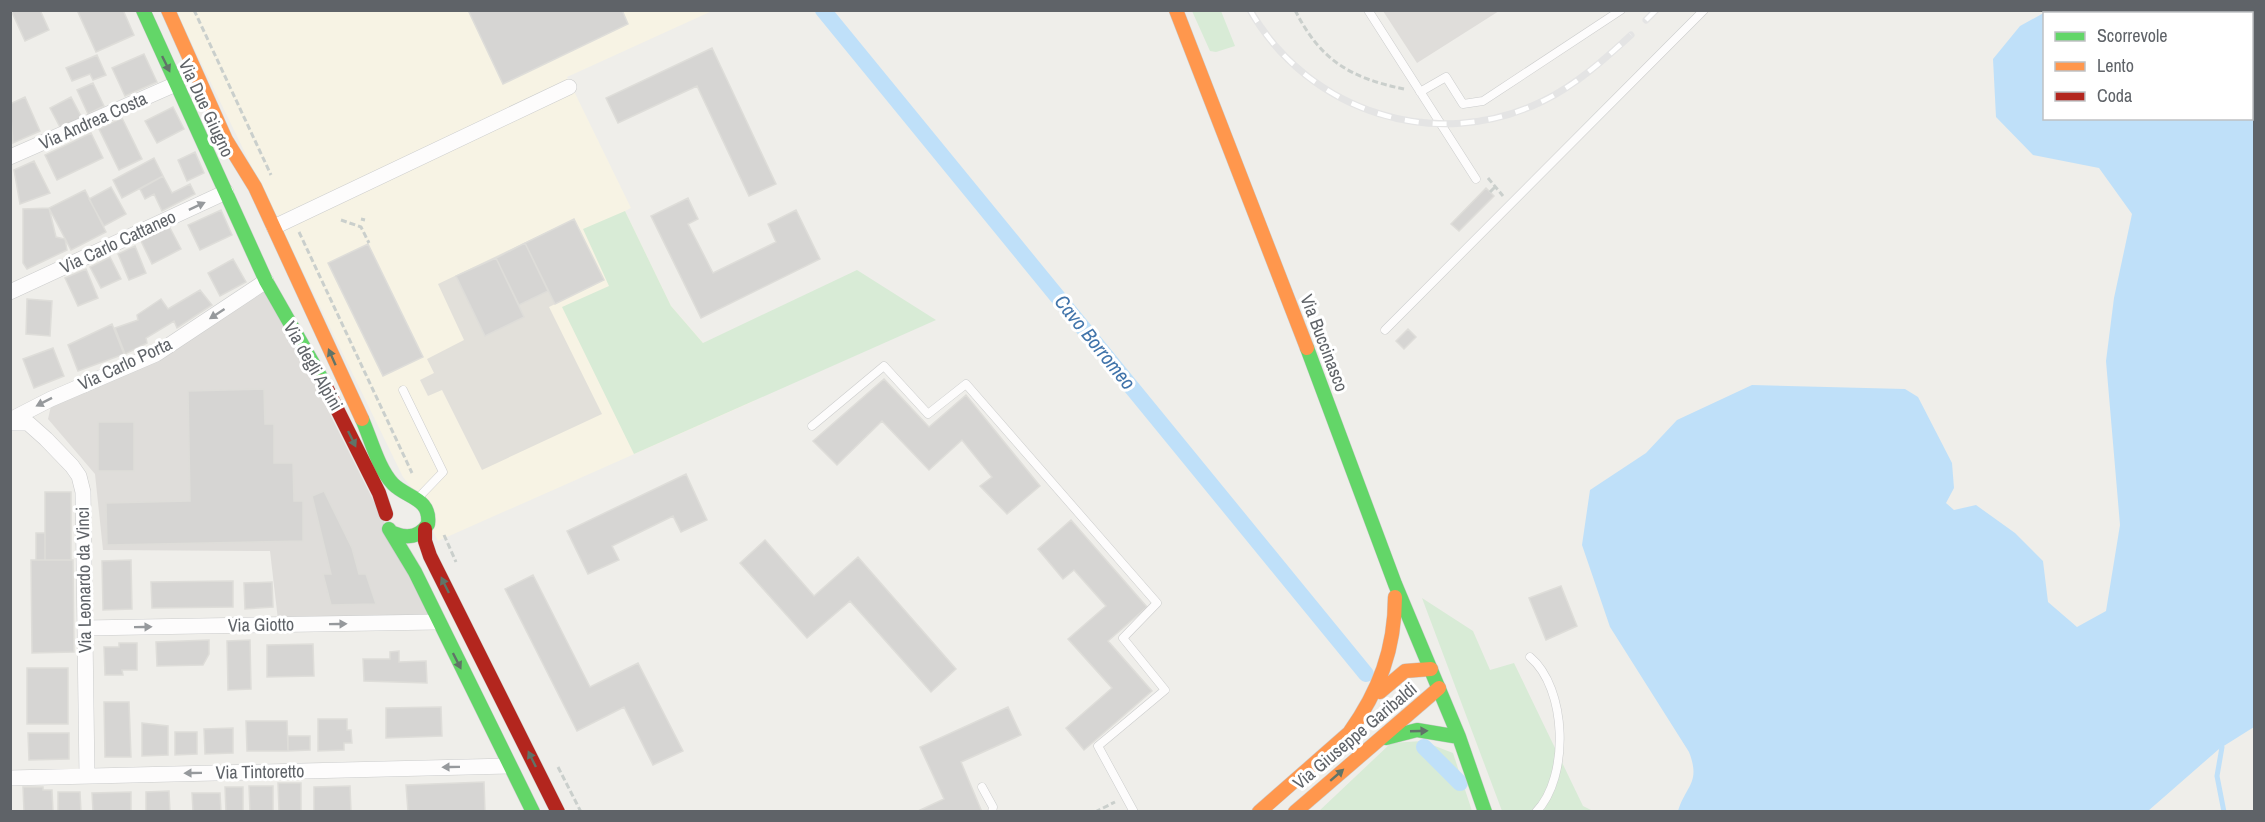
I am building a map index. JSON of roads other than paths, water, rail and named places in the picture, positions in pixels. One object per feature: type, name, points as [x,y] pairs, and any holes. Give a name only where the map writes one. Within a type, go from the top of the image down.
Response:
[{"type":"street","name":"Via Due Giugno","points":[[143,10],[239,219]]},
{"type":"street","name":"Via Due Giugno","points":[[168,10],[226,140],[265,207]]},
{"type":"street","name":"Via Buccinasco","points":[[1176,10],[1309,353],[1395,584],[1459,737],[1484,805]]},
{"type":"street","name":"Via Andrea Costa","points":[[10,158],[176,84]]},
{"type":"street","points":[[274,227],[569,87]]},
{"type":"street","name":"Via Carlo Cattaneo","points":[[10,292],[226,192]]},
{"type":"street","name":"Via degli Alpini","points":[[265,207],[388,477],[396,488],[415,497]]},
{"type":"street","name":"Via degli Alpini","points":[[239,219],[266,281],[326,386],[379,493],[386,514]]},
{"type":"street","name":"Via Carlo Porta","points":[[10,422],[51,399],[156,354],[266,281]]},
{"type":"street","name":"Via Leonardo da Vinci","points":[[10,422],[28,423],[35,429],[72,466],[79,476],[83,492],[87,776]]},
{"type":"street","points":[[533,812],[386,521],[386,514],[392,501],[398,497],[415,497],[427,508],[429,516],[425,529],[425,541],[430,556],[558,812]]},
{"type":"street","points":[[393,533],[407,538],[414,537],[425,529]]},
{"type":"street","points":[[1373,699],[1392,654],[1396,625],[1395,584]]},
{"type":"street","name":"Via Giotto","points":[[85,628],[437,622]]},
{"type":"street","points":[[1373,699],[1399,674],[1411,669],[1431,669]]},
{"type":"street","name":"Via Giuseppe Garibaldi","points":[[1295,812],[1439,688]]},
{"type":"street","name":"Via Giuseppe Garibaldi","points":[[1259,812],[1349,733],[1373,699]]},
{"type":"street","points":[[1379,739],[1417,730],[1459,737]]},
{"type":"street","name":"Via Tintoretto","points":[[10,778],[509,766]]},
{"type":"lane","points":[[1368,10],[1476,179]]},
{"type":"lane","points":[[1420,92],[1446,77],[1463,104],[1483,101],[1622,10]]},
{"type":"lane","points":[[1385,330],[1704,10]]},
{"type":"lane","points":[[812,426],[884,366],[928,414],[966,384],[1157,603],[1123,638],[1165,690],[1098,746],[1134,812]]},
{"type":"lane","points":[[403,390],[443,472],[415,497]]},
{"type":"lane","points":[[1530,657],[1548,678],[1559,713],[1557,760],[1552,783],[1542,805],[1536,812]]},
{"type":"lane","points":[[982,788],[993,807],[992,812]]},
{"type":"lane","points":[[1484,805],[1495,812]]},
{"type":"water","points":[[2049,10],[2254,11],[2254,727],[2219,749],[2148,811],[1678,811],[1693,777],[1689,752],[1610,627],[1582,545],[1590,490],[1646,453],[1677,420],[1752,385],[1905,389],[1918,397],[1952,463],[1954,488],[1946,503],[1954,510],[1976,505],[2015,533],[2043,561],[2048,602],[2077,627],[2106,611],[2120,525],[2106,361],[2114,298],[2132,214],[2099,168],[2033,155],[1996,117],[1993,59],[2020,26],[2043,13],[2043,120],[2253,120],[2253,12],[2045,12]]},
{"type":"waterway","name":"Cavo Borromeo","points":[[823,10],[1366,674]]},
{"type":"waterway","name":"Cavo Borromeo","points":[[1424,747],[1460,783]]},
{"type":"waterway","points":[[2222,747],[2217,776],[2224,812]]},
{"type":"railway","points":[[1250,10],[1275,46],[1306,75],[1341,98],[1379,114],[1419,122],[1461,123],[1502,116],[1543,101],[1578,79],[1631,35]]},
{"type":"railway","points":[[1646,20],[1656,10]]}]
